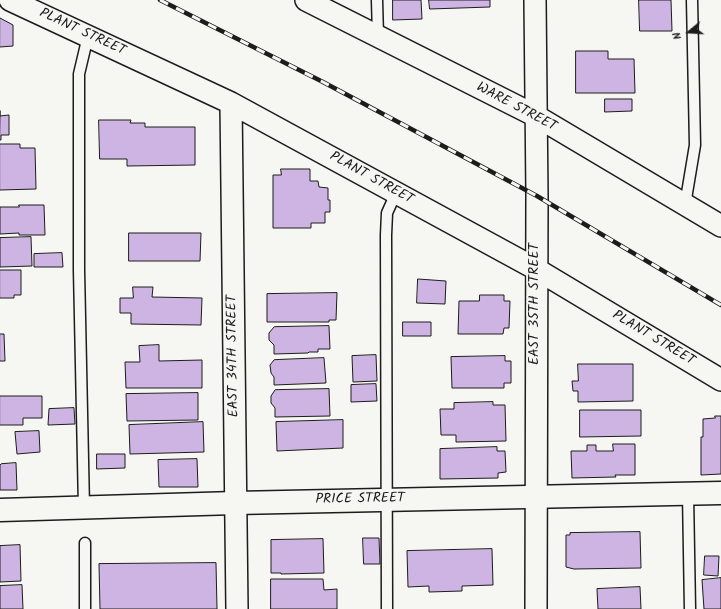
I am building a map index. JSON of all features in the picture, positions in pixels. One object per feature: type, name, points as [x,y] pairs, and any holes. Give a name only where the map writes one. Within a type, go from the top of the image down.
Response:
[{"type":"main road","name":"PRICE STREET","points":[[0,510],[387,499],[721,493]]},
{"type":"street","name":"PLANT STREET","points":[[10,0],[231,103],[536,269],[721,380]]},
{"type":"street","name":"WARE STREET","points":[[306,0],[536,116],[721,226]]},
{"type":"street","name":"EAST 35TH STREET","points":[[535,0],[537,196],[536,609]]},
{"type":"street","name":"EAST 34TH STREET","points":[[231,103],[237,609]]},
{"type":"lane","points":[[377,0],[378,36]]},
{"type":"lane","points":[[685,205],[695,145],[692,0]]},
{"type":"lane","points":[[84,508],[79,270],[80,74],[88,36]]},
{"type":"lane","points":[[387,609],[386,235],[387,213],[396,193]]},
{"type":"lane","points":[[688,494],[690,609]]},
{"type":"lane","points":[[85,543],[85,609]]},
{"type":"building","points":[[393,0],[421,0],[422,19],[393,20]]},
{"type":"building","points":[[429,0],[490,0],[490,7],[430,9]]},
{"type":"building","points":[[639,0],[671,0],[672,31],[640,31]]},
{"type":"building","points":[[0,18],[13,25],[13,46],[0,47]]},
{"type":"building","points":[[576,51],[608,51],[608,59],[634,59],[635,93],[576,93]]},
{"type":"building","points":[[605,99],[632,99],[632,111],[605,112]]},
{"type":"building","points":[[9,115],[9,135],[1,135],[1,140],[0,140],[0,116]]},
{"type":"building","points":[[99,120],[131,120],[130,123],[145,123],[145,127],[195,127],[195,165],[127,166],[127,159],[100,159]]},
{"type":"building","points":[[0,144],[20,144],[20,148],[35,148],[36,189],[0,190]]},
{"type":"building","points":[[281,169],[310,169],[310,181],[318,181],[319,187],[328,188],[330,212],[325,212],[325,223],[311,223],[311,228],[273,228],[273,175],[281,175]]},
{"type":"building","points":[[19,205],[44,205],[45,235],[19,235],[19,233],[0,234],[0,207],[19,207]]},
{"type":"building","points":[[129,233],[201,233],[200,261],[129,261]]},
{"type":"building","points":[[31,237],[32,266],[0,267],[0,238]]},
{"type":"building","points":[[62,253],[63,267],[34,267],[34,254]]},
{"type":"building","points":[[0,270],[21,270],[21,295],[14,295],[14,298],[0,298]]},
{"type":"building","points":[[418,279],[446,281],[445,304],[417,303]]},
{"type":"building","points":[[133,287],[153,287],[152,297],[202,298],[201,325],[131,324],[131,313],[120,313],[120,298],[133,298]]},
{"type":"building","points":[[337,293],[336,320],[329,320],[329,322],[267,322],[267,294]]},
{"type":"building","points":[[480,295],[504,295],[504,301],[510,301],[509,328],[504,328],[503,334],[458,334],[459,301],[479,301]]},
{"type":"building","points":[[403,322],[431,322],[431,336],[403,336]]},
{"type":"building","points":[[329,326],[330,349],[318,349],[318,352],[308,353],[274,354],[274,345],[269,340],[269,333],[274,327]]},
{"type":"building","points":[[0,334],[4,334],[5,361],[0,361]]},
{"type":"building","points":[[159,345],[159,361],[202,360],[202,388],[126,388],[125,362],[140,362],[139,346]]},
{"type":"building","points":[[376,355],[377,381],[353,382],[352,356]]},
{"type":"building","points":[[505,356],[505,361],[511,361],[511,383],[504,383],[504,388],[452,388],[451,357]]},
{"type":"building","points":[[324,358],[326,383],[274,385],[274,377],[271,373],[270,365],[274,360]]},
{"type":"building","points":[[578,364],[633,364],[633,401],[578,402],[578,391],[573,391],[572,381],[578,381]]},
{"type":"building","points":[[376,384],[377,401],[351,402],[351,385]]},
{"type":"building","points":[[329,389],[330,416],[275,417],[275,408],[271,403],[271,396],[275,390]]},
{"type":"building","points":[[198,393],[198,420],[127,421],[126,394]]},
{"type":"building","points":[[0,396],[42,396],[42,418],[23,418],[23,425],[0,425]]},
{"type":"building","points":[[493,402],[493,405],[505,405],[506,441],[456,442],[456,435],[441,435],[440,409],[454,409],[454,403]]},
{"type":"building","points":[[74,408],[75,424],[48,425],[49,409]]},
{"type":"building","points":[[580,410],[641,410],[641,436],[580,437]]},
{"type":"building","points":[[715,416],[721,416],[721,474],[701,475],[701,437],[703,437],[703,419],[715,418]]},
{"type":"building","points":[[343,420],[343,448],[277,451],[276,422]]},
{"type":"building","points":[[203,422],[204,452],[130,454],[129,425]]},
{"type":"building","points":[[39,431],[40,452],[17,454],[15,432]]},
{"type":"building","points":[[613,444],[635,444],[635,475],[572,478],[571,451],[587,451],[587,445],[596,445],[596,451],[613,451]]},
{"type":"building","points":[[497,447],[497,451],[505,451],[506,472],[498,473],[498,478],[440,479],[440,449]]},
{"type":"building","points":[[97,454],[125,454],[125,468],[97,469]]},
{"type":"building","points":[[197,459],[198,487],[159,487],[158,460]]},
{"type":"building","points":[[16,463],[17,490],[0,490],[0,465]]},
{"type":"building","points":[[640,532],[641,568],[574,569],[566,567],[566,535],[570,535],[570,533]]},
{"type":"building","points":[[363,538],[379,538],[380,564],[364,564]]},
{"type":"building","points":[[323,539],[324,573],[271,573],[271,540]]},
{"type":"building","points":[[20,545],[21,581],[0,582],[0,546]]},
{"type":"building","points":[[492,549],[493,585],[462,586],[462,591],[429,592],[429,586],[408,587],[407,551]]},
{"type":"building","points":[[705,556],[719,556],[718,576],[704,575]]},
{"type":"building","points":[[216,563],[217,609],[100,609],[99,564]]},
{"type":"building","points":[[721,578],[721,609],[704,609],[702,580]]},
{"type":"building","points":[[271,579],[323,579],[324,590],[337,589],[337,609],[271,609]]},
{"type":"building","points":[[22,585],[23,609],[0,609],[0,586]]},
{"type":"building","points":[[640,587],[641,609],[598,609],[597,589]]},
{"type":"railway","points":[[160,0],[323,82],[537,196],[721,305]]}]
